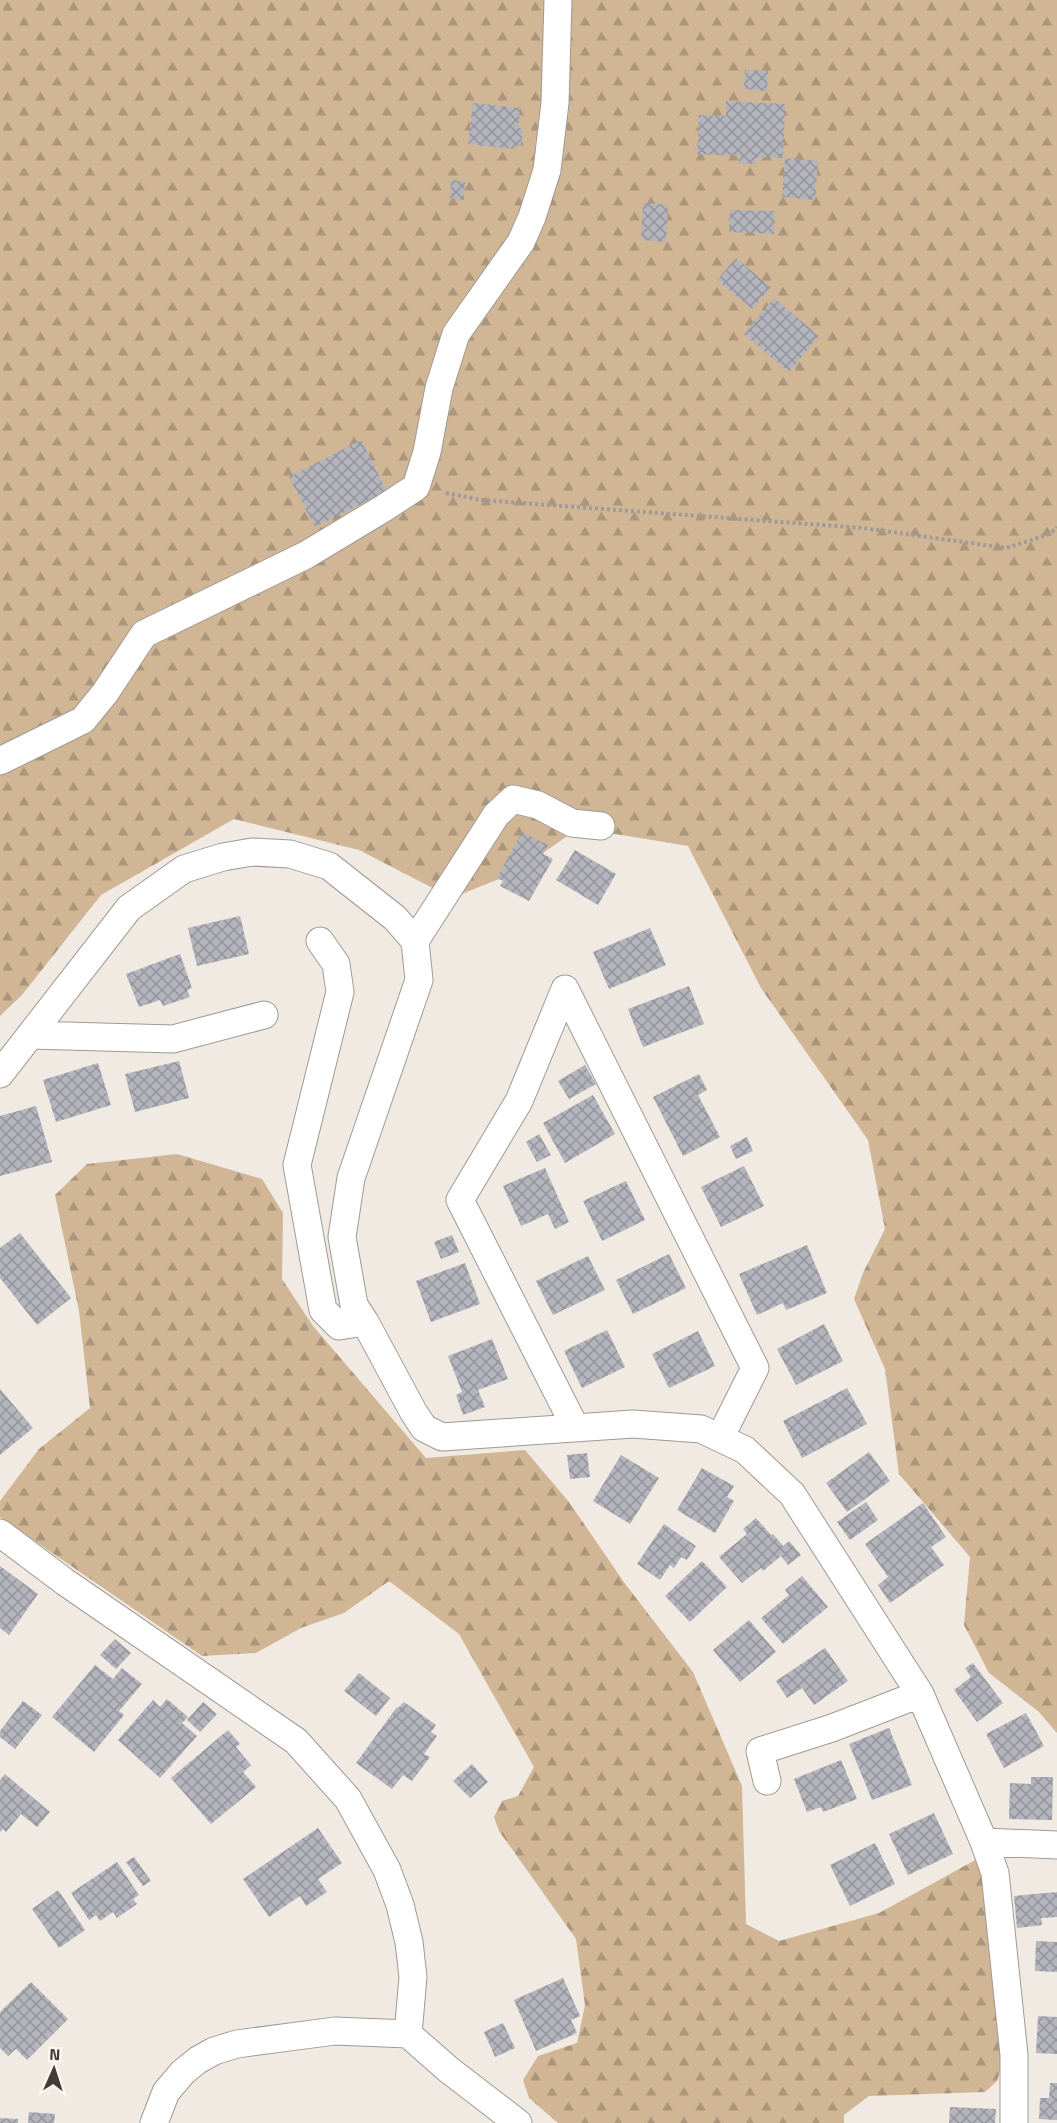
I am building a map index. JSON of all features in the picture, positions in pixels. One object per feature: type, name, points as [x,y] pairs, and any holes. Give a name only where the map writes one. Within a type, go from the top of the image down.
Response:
[{"type":"street","points":[[0,761],[83,720],[105,693],[144,634],[306,555],[416,487],[427,452],[439,387],[456,334],[521,242],[532,217],[547,170],[555,103],[558,0]]},
{"type":"street","points":[[415,941],[496,815],[513,799],[538,805],[572,824],[601,826]]},
{"type":"street","points":[[0,1074],[129,908],[184,869],[224,857],[252,852],[290,854],[329,866],[395,918],[415,941],[419,980],[351,1178],[342,1237],[354,1305],[414,1413],[424,1428],[442,1437],[633,1424],[701,1429],[745,1450],[792,1494],[920,1694],[984,1842],[995,1873],[1014,2055],[1014,2123]]},
{"type":"street","points":[[320,941],[336,964],[340,992],[297,1165],[323,1310],[339,1326],[365,1322]]},
{"type":"street","points":[[574,1427],[460,1200],[519,1101],[565,989],[755,1368],[720,1438]]},
{"type":"street","points":[[30,1035],[173,1039],[264,1015]]},
{"type":"street","points":[[0,1533],[65,1582],[296,1741],[348,1799],[387,1870],[400,1905],[409,1942],[413,1977],[408,2034]]},
{"type":"street","points":[[767,1781],[760,1750],[832,1728],[920,1694]]},
{"type":"street","points":[[984,1842],[1057,1845]]},
{"type":"street","points":[[154,2123],[166,2092],[177,2078],[198,2060],[214,2051],[237,2044],[335,2031],[408,2034],[449,2070],[518,2123]]},
{"type":"path","points":[[416,487],[481,500],[863,528],[1006,548],[1050,534],[1057,527]]},
{"type":"green space","points":[[0,0],[1057,0],[1057,1733],[1039,1712],[989,1673],[964,1625],[970,1557],[899,1474],[885,1369],[854,1299],[863,1273],[885,1229],[868,1140],[761,988],[688,846],[579,828],[514,873],[452,898],[359,850],[234,819],[101,895],[22,995],[0,1016]]},
{"type":"green space","points":[[177,1154],[262,1179],[283,1213],[282,1279],[313,1326],[426,1458],[525,1450],[569,1502],[626,1585],[693,1672],[742,1786],[746,1924],[779,1941],[879,1913],[979,1858],[986,1899],[1004,2058],[997,2081],[985,2092],[869,2096],[844,2115],[844,2123],[558,2123],[529,2098],[523,2080],[538,2056],[577,2043],[585,2005],[576,1939],[499,1831],[494,1817],[502,1801],[518,1796],[534,1767],[459,1634],[389,1581],[344,1613],[301,1628],[256,1653],[202,1656],[0,1517],[0,1501],[39,1449],[90,1408],[79,1311],[55,1195],[87,1164]]},
{"type":"building","points":[[745,70],[768,71],[767,91],[744,89]]},
{"type":"building","points":[[726,101],[785,104],[783,158],[757,157],[756,164],[739,163],[739,156],[697,154],[699,115],[726,116]]},
{"type":"building","points":[[473,103],[520,108],[518,128],[523,128],[521,145],[517,145],[516,149],[468,144]]},
{"type":"building","points":[[785,158],[818,161],[815,200],[782,197]]},
{"type":"building","points":[[451,180],[465,181],[464,200],[450,198]]},
{"type":"building","points":[[643,203],[668,205],[666,242],[641,240]]},
{"type":"building","points":[[730,210],[775,211],[774,234],[729,232]]},
{"type":"building","points":[[736,258],[771,287],[752,309],[717,280]]},
{"type":"building","points":[[774,298],[819,336],[789,372],[744,334]]},
{"type":"building","points":[[361,440],[387,491],[315,527],[289,477]]},
{"type":"building","points":[[522,832],[548,845],[543,854],[553,859],[529,901],[500,886],[503,881],[497,878]]},
{"type":"building","points":[[575,850],[616,874],[598,905],[556,880]]},
{"type":"building","points":[[240,916],[249,954],[197,966],[188,928]]},
{"type":"building","points":[[650,928],[666,965],[609,989],[593,952]]},
{"type":"building","points":[[180,954],[192,988],[187,990],[190,997],[163,1006],[160,1000],[139,1007],[126,974]]},
{"type":"building","points":[[689,986],[704,1024],[643,1047],[628,1009]]},
{"type":"building","points":[[179,1061],[189,1098],[135,1112],[125,1074]]},
{"type":"building","points":[[98,1063],[111,1105],[56,1122],[43,1080]]},
{"type":"building","points":[[585,1065],[596,1084],[569,1099],[558,1081]]},
{"type":"building","points":[[699,1074],[707,1090],[698,1095],[720,1137],[683,1156],[653,1097]]},
{"type":"building","points":[[593,1095],[615,1134],[565,1163],[543,1123]]},
{"type":"building","points":[[36,1106],[52,1162],[0,1176],[0,1116]]},
{"type":"building","points":[[539,1134],[551,1155],[537,1162],[526,1142]]},
{"type":"building","points":[[747,1137],[753,1151],[736,1159],[730,1146]]},
{"type":"building","points":[[744,1166],[764,1206],[721,1227],[701,1187]]},
{"type":"building","points":[[545,1168],[569,1222],[555,1229],[548,1214],[521,1226],[503,1186]]},
{"type":"building","points":[[626,1181],[645,1220],[602,1241],[583,1201]]},
{"type":"building","points":[[20,1233],[71,1298],[37,1325],[0,1278],[0,1248]]},
{"type":"building","points":[[452,1235],[459,1252],[441,1259],[434,1242]]},
{"type":"building","points":[[807,1245],[827,1293],[786,1310],[783,1303],[757,1315],[739,1274]]},
{"type":"building","points":[[669,1254],[686,1288],[633,1314],[616,1280]]},
{"type":"building","points":[[588,1256],[605,1290],[553,1315],[536,1281]]},
{"type":"building","points":[[465,1263],[480,1304],[431,1322],[416,1281]]},
{"type":"building","points":[[824,1324],[843,1361],[796,1385],[777,1349]]},
{"type":"building","points":[[607,1330],[625,1367],[582,1388],[564,1351]]},
{"type":"building","points":[[698,1331],[715,1366],[669,1388],[652,1354]]},
{"type":"building","points":[[492,1339],[508,1379],[478,1390],[485,1407],[463,1415],[456,1395],[462,1392],[448,1356]]},
{"type":"building","points":[[847,1388],[867,1424],[802,1458],[783,1421]]},
{"type":"building","points":[[0,1389],[33,1428],[0,1455]]},
{"type":"building","points":[[869,1452],[890,1481],[847,1512],[826,1483]]},
{"type":"building","points":[[587,1453],[590,1477],[570,1479],[567,1455]]},
{"type":"building","points":[[621,1455],[659,1478],[630,1524],[593,1501]]},
{"type":"building","points":[[702,1468],[734,1486],[727,1497],[734,1501],[715,1533],[677,1510]]},
{"type":"building","points":[[866,1502],[878,1520],[850,1540],[837,1522]]},
{"type":"building","points":[[923,1503],[946,1537],[931,1547],[944,1565],[890,1603],[878,1585],[888,1577],[865,1544]]},
{"type":"building","points":[[756,1518],[783,1546],[789,1541],[801,1555],[788,1565],[781,1556],[763,1571],[761,1568],[742,1583],[719,1557],[747,1534],[743,1529]]},
{"type":"building","points":[[664,1524],[696,1546],[687,1560],[681,1557],[674,1568],[670,1565],[660,1580],[637,1564]]},
{"type":"building","points":[[702,1561],[727,1587],[690,1622],[665,1596]]},
{"type":"building","points":[[0,1566],[38,1594],[9,1635],[0,1628]]},
{"type":"building","points":[[802,1576],[828,1607],[783,1644],[761,1618],[789,1595],[785,1590]]},
{"type":"building","points":[[749,1620],[776,1652],[740,1682],[713,1650]]},
{"type":"building","points":[[115,1639],[131,1653],[116,1669],[100,1655]]},
{"type":"building","points":[[825,1648],[848,1681],[814,1705],[802,1688],[787,1698],[776,1681]]},
{"type":"building","points":[[973,1663],[1003,1703],[977,1722],[954,1690],[971,1677],[965,1668]]},
{"type":"building","points":[[95,1665],[113,1679],[122,1668],[142,1684],[119,1711],[124,1715],[94,1752],[52,1717]]},
{"type":"building","points":[[359,1673],[390,1698],[376,1716],[344,1691]]},
{"type":"building","points":[[167,1699],[188,1717],[182,1723],[197,1736],[160,1778],[118,1740],[153,1700],[160,1707]]},
{"type":"building","points":[[23,1701],[42,1715],[15,1749],[0,1737],[0,1731]]},
{"type":"building","points":[[203,1702],[217,1714],[200,1732],[187,1720]]},
{"type":"building","points":[[404,1702],[436,1725],[431,1732],[437,1736],[424,1754],[430,1757],[412,1781],[403,1775],[392,1789],[356,1763],[397,1707]]},
{"type":"building","points":[[1026,1713],[1044,1746],[1004,1768],[986,1734]]},
{"type":"building","points":[[889,1728],[912,1785],[872,1800],[849,1744]]},
{"type":"building","points":[[228,1730],[240,1744],[236,1747],[251,1765],[243,1772],[256,1787],[211,1824],[171,1778]]},
{"type":"building","points":[[841,1760],[857,1799],[823,1812],[821,1807],[807,1812],[794,1779]]},
{"type":"building","points":[[472,1764],[488,1782],[470,1798],[453,1781]]},
{"type":"building","points":[[5,1774],[50,1812],[37,1827],[21,1814],[6,1832],[3,1829],[0,1832],[0,1780]]},
{"type":"building","points":[[1031,1777],[1053,1777],[1052,1820],[1009,1819],[1010,1783],[1031,1784]]},
{"type":"building","points":[[934,1813],[953,1854],[908,1875],[889,1834]]},
{"type":"building","points":[[318,1828],[342,1863],[318,1879],[327,1892],[306,1906],[300,1896],[269,1917],[243,1879]]},
{"type":"building","points":[[875,1843],[895,1884],[850,1906],[830,1865]]},
{"type":"building","points":[[134,1857],[151,1881],[143,1886],[126,1862]]},
{"type":"building","points":[[117,1862],[139,1895],[133,1899],[137,1904],[117,1918],[113,1912],[100,1921],[96,1915],[89,1920],[71,1893]]},
{"type":"building","points":[[58,1890],[85,1930],[59,1948],[32,1909]]},
{"type":"building","points":[[1057,1892],[1057,1917],[1041,1918],[1042,1925],[1017,1928],[1014,1896]]},
{"type":"building","points":[[1036,1941],[1057,1942],[1057,1972],[1035,1971]]},
{"type":"building","points":[[563,1978],[580,2016],[571,2020],[577,2033],[536,2051],[514,2000]]},
{"type":"building","points":[[31,1982],[68,2019],[27,2060],[16,2049],[8,2056],[0,2048],[0,2012]]},
{"type":"building","points":[[1038,2016],[1057,2017],[1057,2054],[1036,2053]]},
{"type":"building","points":[[503,2023],[515,2048],[495,2057],[484,2032]]},
{"type":"building","points":[[1050,2083],[1057,2083],[1057,2120],[1039,2119],[1040,2098],[1049,2098]]},
{"type":"building","points":[[950,2107],[996,2109],[995,2123],[949,2123]]},
{"type":"building","points":[[29,2112],[55,2114],[54,2123],[28,2123]]},
{"type":"building","points":[[0,2118],[18,2119],[18,2123],[0,2123]]}]
